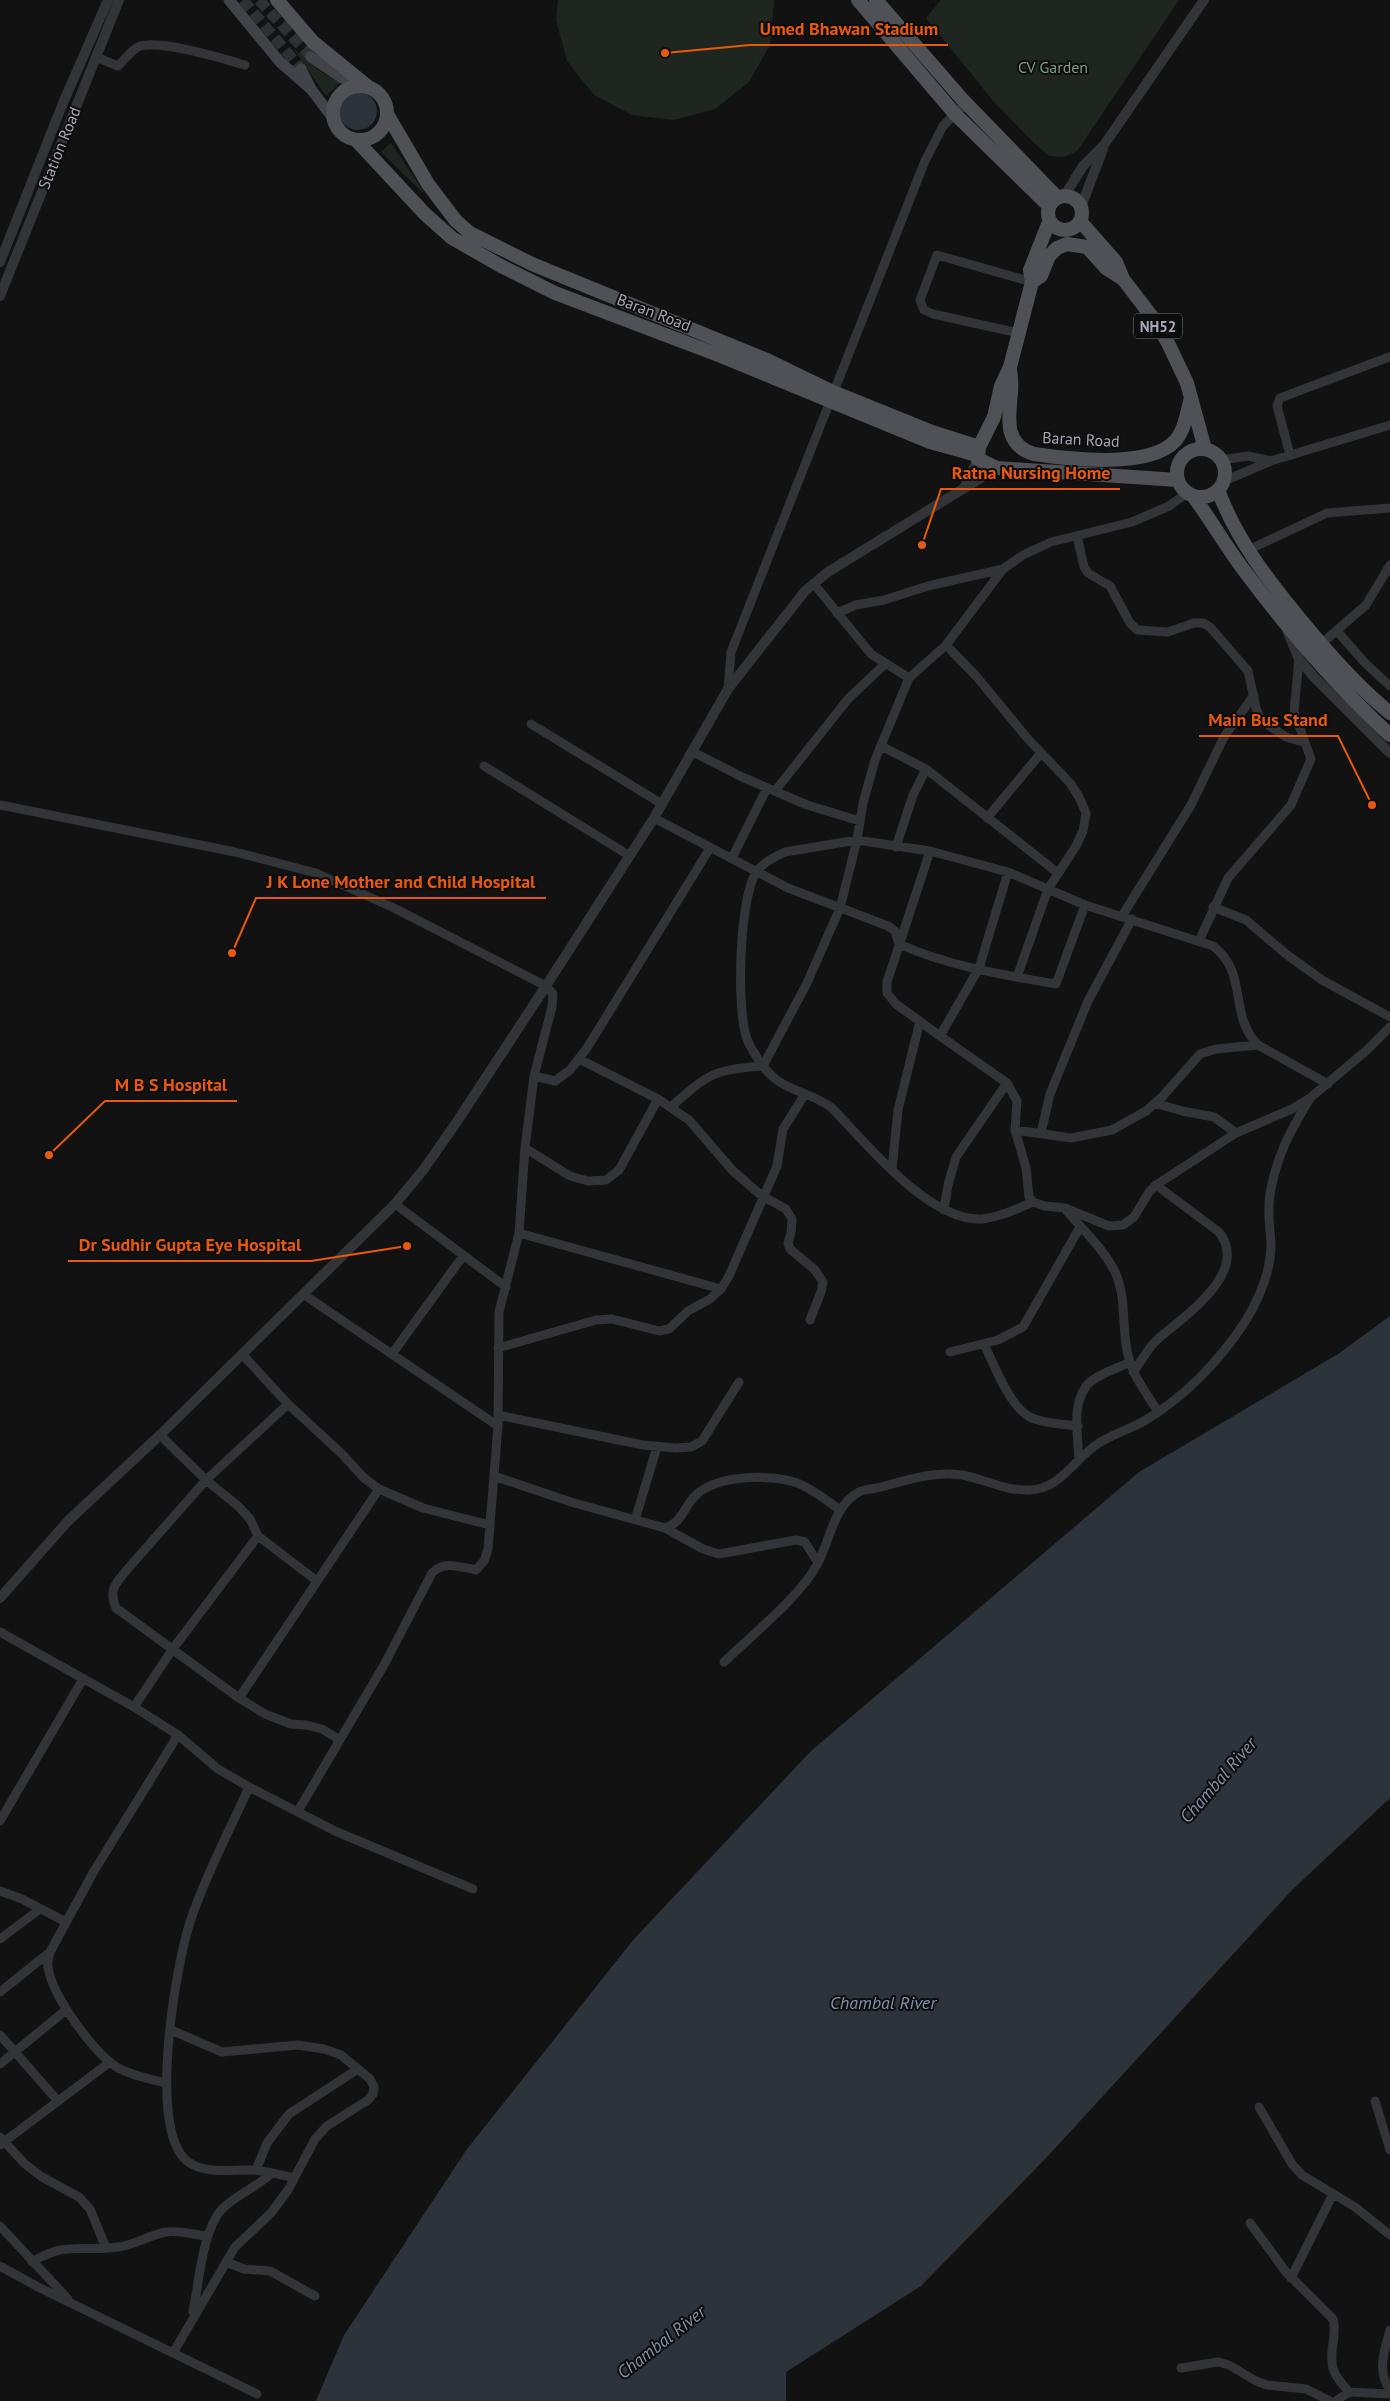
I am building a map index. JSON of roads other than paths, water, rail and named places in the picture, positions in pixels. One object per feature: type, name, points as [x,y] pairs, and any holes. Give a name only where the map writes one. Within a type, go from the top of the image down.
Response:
[{"type":"main road","points":[[229,0],[280,62],[311,89]]},
{"type":"main road","points":[[277,0],[314,42],[382,97],[387,114],[381,131],[374,137],[356,140],[340,132],[300,69]]},
{"type":"main road","points":[[858,0],[954,114],[1057,199]]},
{"type":"main road","points":[[876,0],[966,103],[1057,199]]},
{"type":"main road","points":[[310,57],[342,78],[367,86]]},
{"type":"main road","points":[[332,117],[332,108],[341,92],[358,85],[367,86]]},
{"type":"main road","name":"Baran Road","points":[[387,114],[424,176],[450,213],[470,233],[532,264],[767,360],[831,397]]},
{"type":"main road","name":"Baran Road","points":[[356,140],[452,238],[501,266],[555,293],[831,397],[930,442],[978,454],[997,468],[1178,480]]},
{"type":"main road","points":[[1057,199],[1048,219],[1057,229],[1063,231],[1070,230],[1081,214]]},
{"type":"main road","name":"NH52","points":[[1057,199],[1078,201],[1081,214],[1116,262],[1123,279],[1156,322],[1168,343],[1191,398],[1205,449]]},
{"type":"main road","points":[[437,224],[450,213]]},
{"type":"main road","name":"Baran Road","points":[[978,454],[994,416],[1001,386],[1010,367],[1032,282],[1030,270],[1049,222]]},
{"type":"main road","points":[[1032,282],[1041,276],[1050,256],[1057,248],[1067,244],[1087,247],[1106,268],[1123,279]]},
{"type":"main road","name":"Baran Road","points":[[1010,367],[1012,390],[1008,422],[1014,439],[1024,451],[1034,454],[1121,459],[1141,457],[1160,451],[1175,441],[1179,435],[1191,398]]},
{"type":"main road","points":[[1389,734],[1327,672],[1284,623],[1242,568],[1178,480],[1177,470],[1182,458],[1196,449],[1205,449],[1214,453],[1221,460],[1224,466],[1221,486],[1232,525],[1248,550],[1334,660],[1390,713]]},
{"type":"main road","points":[[1190,494],[1206,496],[1221,486]]},
{"type":"street","name":"Station Road","points":[[0,262],[63,103],[108,0]]},
{"type":"street","name":"Station Road","points":[[0,296],[119,0]]},
{"type":"street","points":[[1057,199],[1083,166],[1104,146],[1204,0]]},
{"type":"street","points":[[96,57],[118,66],[138,47],[153,44],[208,54],[245,65]]},
{"type":"street","points":[[728,688],[730,652],[924,161],[943,126],[966,103]]},
{"type":"street","points":[[1081,214],[1104,146]]},
{"type":"street","points":[[1019,333],[933,314],[924,310],[920,300],[937,254],[1032,282]]},
{"type":"street","points":[[1290,455],[1277,406],[1280,398],[1389,357]]},
{"type":"street","points":[[1221,486],[1271,461],[1390,425]]},
{"type":"street","points":[[964,487],[978,454]]},
{"type":"street","points":[[1221,460],[1248,456],[1271,461]]},
{"type":"street","points":[[0,1598],[68,1521],[160,1435],[395,1204],[424,1169],[630,856],[693,752],[728,688],[805,592],[828,572],[997,468]]},
{"type":"street","points":[[763,1066],[807,983],[840,908],[857,840],[863,803],[881,746],[909,678],[946,645],[1003,570],[1023,554],[1051,542],[1132,522],[1169,506],[1190,494]]},
{"type":"street","points":[[1248,550],[1328,513],[1390,508]]},
{"type":"street","points":[[1077,536],[1084,567],[1088,573],[1110,586],[1130,623],[1137,630],[1168,632],[1194,622],[1203,623],[1210,627],[1248,670],[1261,720],[1286,737],[1303,742]]},
{"type":"street","points":[[1322,644],[1366,605],[1390,565]]},
{"type":"street","points":[[837,613],[856,605],[884,600],[928,586],[1003,570]]},
{"type":"street","points":[[814,584],[877,660],[886,663],[909,678]]},
{"type":"street","points":[[1380,584],[1390,586]]},
{"type":"street","points":[[1284,623],[1299,659],[1313,676],[1390,753]]},
{"type":"street","points":[[1337,631],[1365,663],[1389,684]]},
{"type":"street","points":[[946,645],[1041,753],[1070,783],[1086,813],[1083,831],[1048,889],[1017,977]]},
{"type":"street","points":[[1199,941],[1228,878],[1291,805],[1311,759],[1303,742],[1294,712],[1299,659]]},
{"type":"street","points":[[732,858],[771,790],[848,699],[886,663]]},
{"type":"street","points":[[1122,916],[1191,805],[1224,737],[1254,695]]},
{"type":"street","points":[[531,724],[662,804]]},
{"type":"street","points":[[881,746],[926,769],[1058,873]]},
{"type":"street","points":[[693,752],[771,790],[807,805],[860,821]]},
{"type":"street","points":[[988,818],[1041,753]]},
{"type":"street","points":[[484,766],[630,856]]},
{"type":"street","points":[[896,847],[913,795],[926,769]]},
{"type":"street","points":[[0,805],[235,852],[316,873],[394,908],[546,986],[553,994],[552,1007],[534,1076],[525,1148],[519,1233],[499,1312],[498,1426],[488,1549],[484,1562],[476,1570],[448,1564],[438,1567],[432,1573],[384,1665],[298,1811]]},
{"type":"street","points":[[654,818],[788,888],[888,926],[894,931],[899,944],[918,953],[1017,977],[1056,984],[1085,905]]},
{"type":"street","points":[[1033,1202],[1002,1214],[981,1219],[944,1210],[933,1205],[892,1169],[832,1108],[820,1099],[784,1087],[763,1066],[747,1040],[743,1024],[740,940],[748,896],[757,871],[775,856],[785,852],[857,840],[930,851],[1008,872],[1085,905],[1213,946],[1224,954],[1236,982],[1244,1026],[1249,1036],[1258,1045],[1328,1084]]},
{"type":"street","points":[[534,1076],[555,1081],[570,1070],[710,848]]},
{"type":"street","points":[[930,851],[887,982],[887,993],[896,1004],[1008,1083],[1017,1101],[1015,1130],[1026,1168],[1029,1197],[1033,1202],[1045,1206],[1064,1208],[1109,1226],[1123,1225],[1134,1217],[1149,1192],[1156,1185],[1236,1133],[1292,1109],[1310,1098],[1390,1027]]},
{"type":"street","points":[[940,1036],[979,968],[1008,872]]},
{"type":"street","points":[[1213,907],[1246,920],[1322,980],[1390,1017]]},
{"type":"street","points":[[1042,1133],[1050,1094],[1088,1001],[1132,919]]},
{"type":"street","points":[[892,1169],[898,1110],[920,1021]]},
{"type":"street","points":[[1015,1130],[1071,1138],[1104,1132],[1146,1111],[1200,1054],[1216,1049],[1258,1045]]},
{"type":"street","points":[[578,1059],[672,1107],[689,1120],[733,1171],[762,1196],[786,1209],[792,1219],[788,1243],[790,1249],[815,1270],[823,1282],[810,1320]]},
{"type":"street","points":[[672,1107],[699,1082],[714,1073],[727,1069],[763,1066]]},
{"type":"street","points":[[944,1210],[948,1185],[956,1158],[1008,1083]]},
{"type":"street","points":[[498,1348],[596,1320],[612,1319],[659,1332],[669,1328],[688,1312],[710,1299],[721,1289],[729,1276],[750,1230],[762,1196],[777,1166],[783,1129],[804,1094]]},
{"type":"street","points":[[724,1662],[796,1594],[818,1563],[840,1510],[858,1492],[932,1474],[955,1475],[1028,1491],[1047,1488],[1062,1477],[1100,1442],[1158,1412],[1219,1357],[1245,1321],[1258,1296],[1270,1259],[1269,1197],[1275,1166],[1282,1146],[1310,1098]]},
{"type":"street","points":[[525,1148],[570,1176],[588,1181],[606,1180],[619,1170],[658,1099]]},
{"type":"street","points":[[1155,1103],[1182,1112],[1214,1117],[1236,1133]]},
{"type":"street","points":[[1133,1372],[1158,1339],[1202,1302],[1221,1276],[1229,1251],[1227,1242],[1219,1232],[1156,1185]]},
{"type":"street","points":[[395,1204],[506,1287]]},
{"type":"street","points":[[1064,1208],[1104,1255],[1116,1274],[1121,1291],[1130,1362],[1133,1372],[1158,1412]]},
{"type":"street","points":[[950,1352],[1005,1337],[1023,1327],[1080,1227]]},
{"type":"street","points":[[519,1233],[721,1289]]},
{"type":"street","points":[[392,1354],[464,1256]]},
{"type":"street","points":[[303,1294],[498,1426]]},
{"type":"street","points":[[984,1344],[1008,1392],[1021,1411],[1030,1417],[1042,1421],[1078,1426]]},
{"type":"street","points":[[242,1354],[288,1404],[342,1454],[364,1478],[379,1489],[423,1508],[490,1525]]},
{"type":"street","points":[[1079,1460],[1078,1405],[1085,1388],[1093,1380],[1130,1362]]},
{"type":"street","points":[[498,1415],[657,1447],[690,1447],[702,1441],[739,1382]]},
{"type":"street","points":[[288,1404],[206,1480],[113,1587],[111,1598],[116,1608],[239,1698],[275,1718],[291,1724],[322,1729],[340,1740]]},
{"type":"street","points":[[160,1435],[206,1480],[250,1519],[258,1536],[317,1581]]},
{"type":"street","points":[[635,1520],[657,1447]]},
{"type":"street","points":[[494,1476],[665,1528],[703,1550],[719,1554],[796,1540],[805,1542],[818,1563]]},
{"type":"street","points":[[665,1528],[675,1525],[696,1495],[714,1485],[747,1477],[782,1479],[800,1484],[840,1510]]},
{"type":"street","points":[[239,1698],[379,1489]]},
{"type":"street","points":[[134,1707],[172,1650],[258,1536]]},
{"type":"street","points":[[0,1632],[134,1707],[178,1735],[218,1769],[249,1787],[335,1830],[473,1889]]},
{"type":"street","points":[[0,1821],[83,1678]]},
{"type":"street","points":[[166,2083],[136,2075],[110,2062],[66,2010],[52,1982],[48,1965],[50,1952],[94,1871],[178,1735]]},
{"type":"street","points":[[249,1787],[191,1917],[180,1956],[166,2083],[170,2128],[176,2145],[187,2161],[199,2168],[256,2170],[294,2178]]},
{"type":"street","points":[[0,1891],[40,1908],[66,1922]]},
{"type":"street","points":[[0,1939],[40,1908]]},
{"type":"street","points":[[0,1992],[50,1952]]},
{"type":"street","points":[[0,2064],[66,2010]]},
{"type":"street","points":[[171,2030],[222,2052],[298,2045],[324,2049],[341,2055],[370,2079],[374,2087],[373,2094],[368,2100],[327,2126],[315,2139],[294,2178],[271,2214],[235,2247],[173,2353]]},
{"type":"street","points":[[0,2034],[58,2101]]},
{"type":"street","points":[[106,2248],[90,2210],[79,2198],[42,2176],[1,2141],[110,2062]]},
{"type":"street","points":[[256,2170],[267,2144],[289,2114],[358,2069]]},
{"type":"street","points":[[1375,2100],[1390,2150]]},
{"type":"street","points":[[1259,2108],[1292,2164],[1302,2175],[1355,2207],[1390,2235]]},
{"type":"street","points":[[192,2320],[208,2236],[214,2221],[222,2210],[258,2186],[272,2173]]},
{"type":"street","points":[[1291,2278],[1333,2194]]},
{"type":"street","points":[[1250,2223],[1291,2278],[1333,2319],[1336,2329],[1332,2353],[1333,2368],[1349,2392]]},
{"type":"street","points":[[0,2226],[71,2303]]},
{"type":"street","points":[[32,2262],[48,2252],[62,2248],[124,2246],[146,2237],[167,2232],[208,2236]]},
{"type":"street","points":[[226,2262],[244,2268],[270,2271],[315,2296]]},
{"type":"street","points":[[0,2266],[257,2394]]},
{"type":"street","points":[[1390,2330],[1382,2368],[1384,2382],[1390,2389]]},
{"type":"street","points":[[1181,2368],[1218,2362],[1229,2365],[1256,2381],[1306,2389],[1330,2401]]},
{"type":"street","points":[[1336,2401],[1349,2392],[1390,2394]]},
{"type":"water","points":[[358,92],[371,98],[377,111],[371,124],[358,130],[345,124],[339,111],[345,98]]},
{"type":"water","name":"Chambal River","points":[[1390,1316],[1390,1798],[1292,1890],[1047,2157],[921,2286],[786,2372],[786,2401],[316,2401],[344,2335],[467,2149],[634,1939],[811,1751],[1139,1472],[1338,1354]]},
{"type":"tunnel","points":[[243,0],[301,69]]},
{"type":"tunnel","points":[[259,0],[311,57]]},
{"type":"place","name":"Umed Bhawan Stadium","points":[[665,53]]},
{"type":"place","name":"Ratna Nursing Home","points":[[922,545]]},
{"type":"place","name":"Main Bus Stand","points":[[1372,805]]},
{"type":"place","name":"J K Lone Mother and Child Hospital","points":[[232,953]]},
{"type":"place","name":"M B S Hospital","points":[[49,1155]]},
{"type":"place","name":"Dr Sudhir Gupta Eye Hospital","points":[[407,1246]]},
{"type":"park label","name":"CV Garden","points":[[1053,67]]}]
